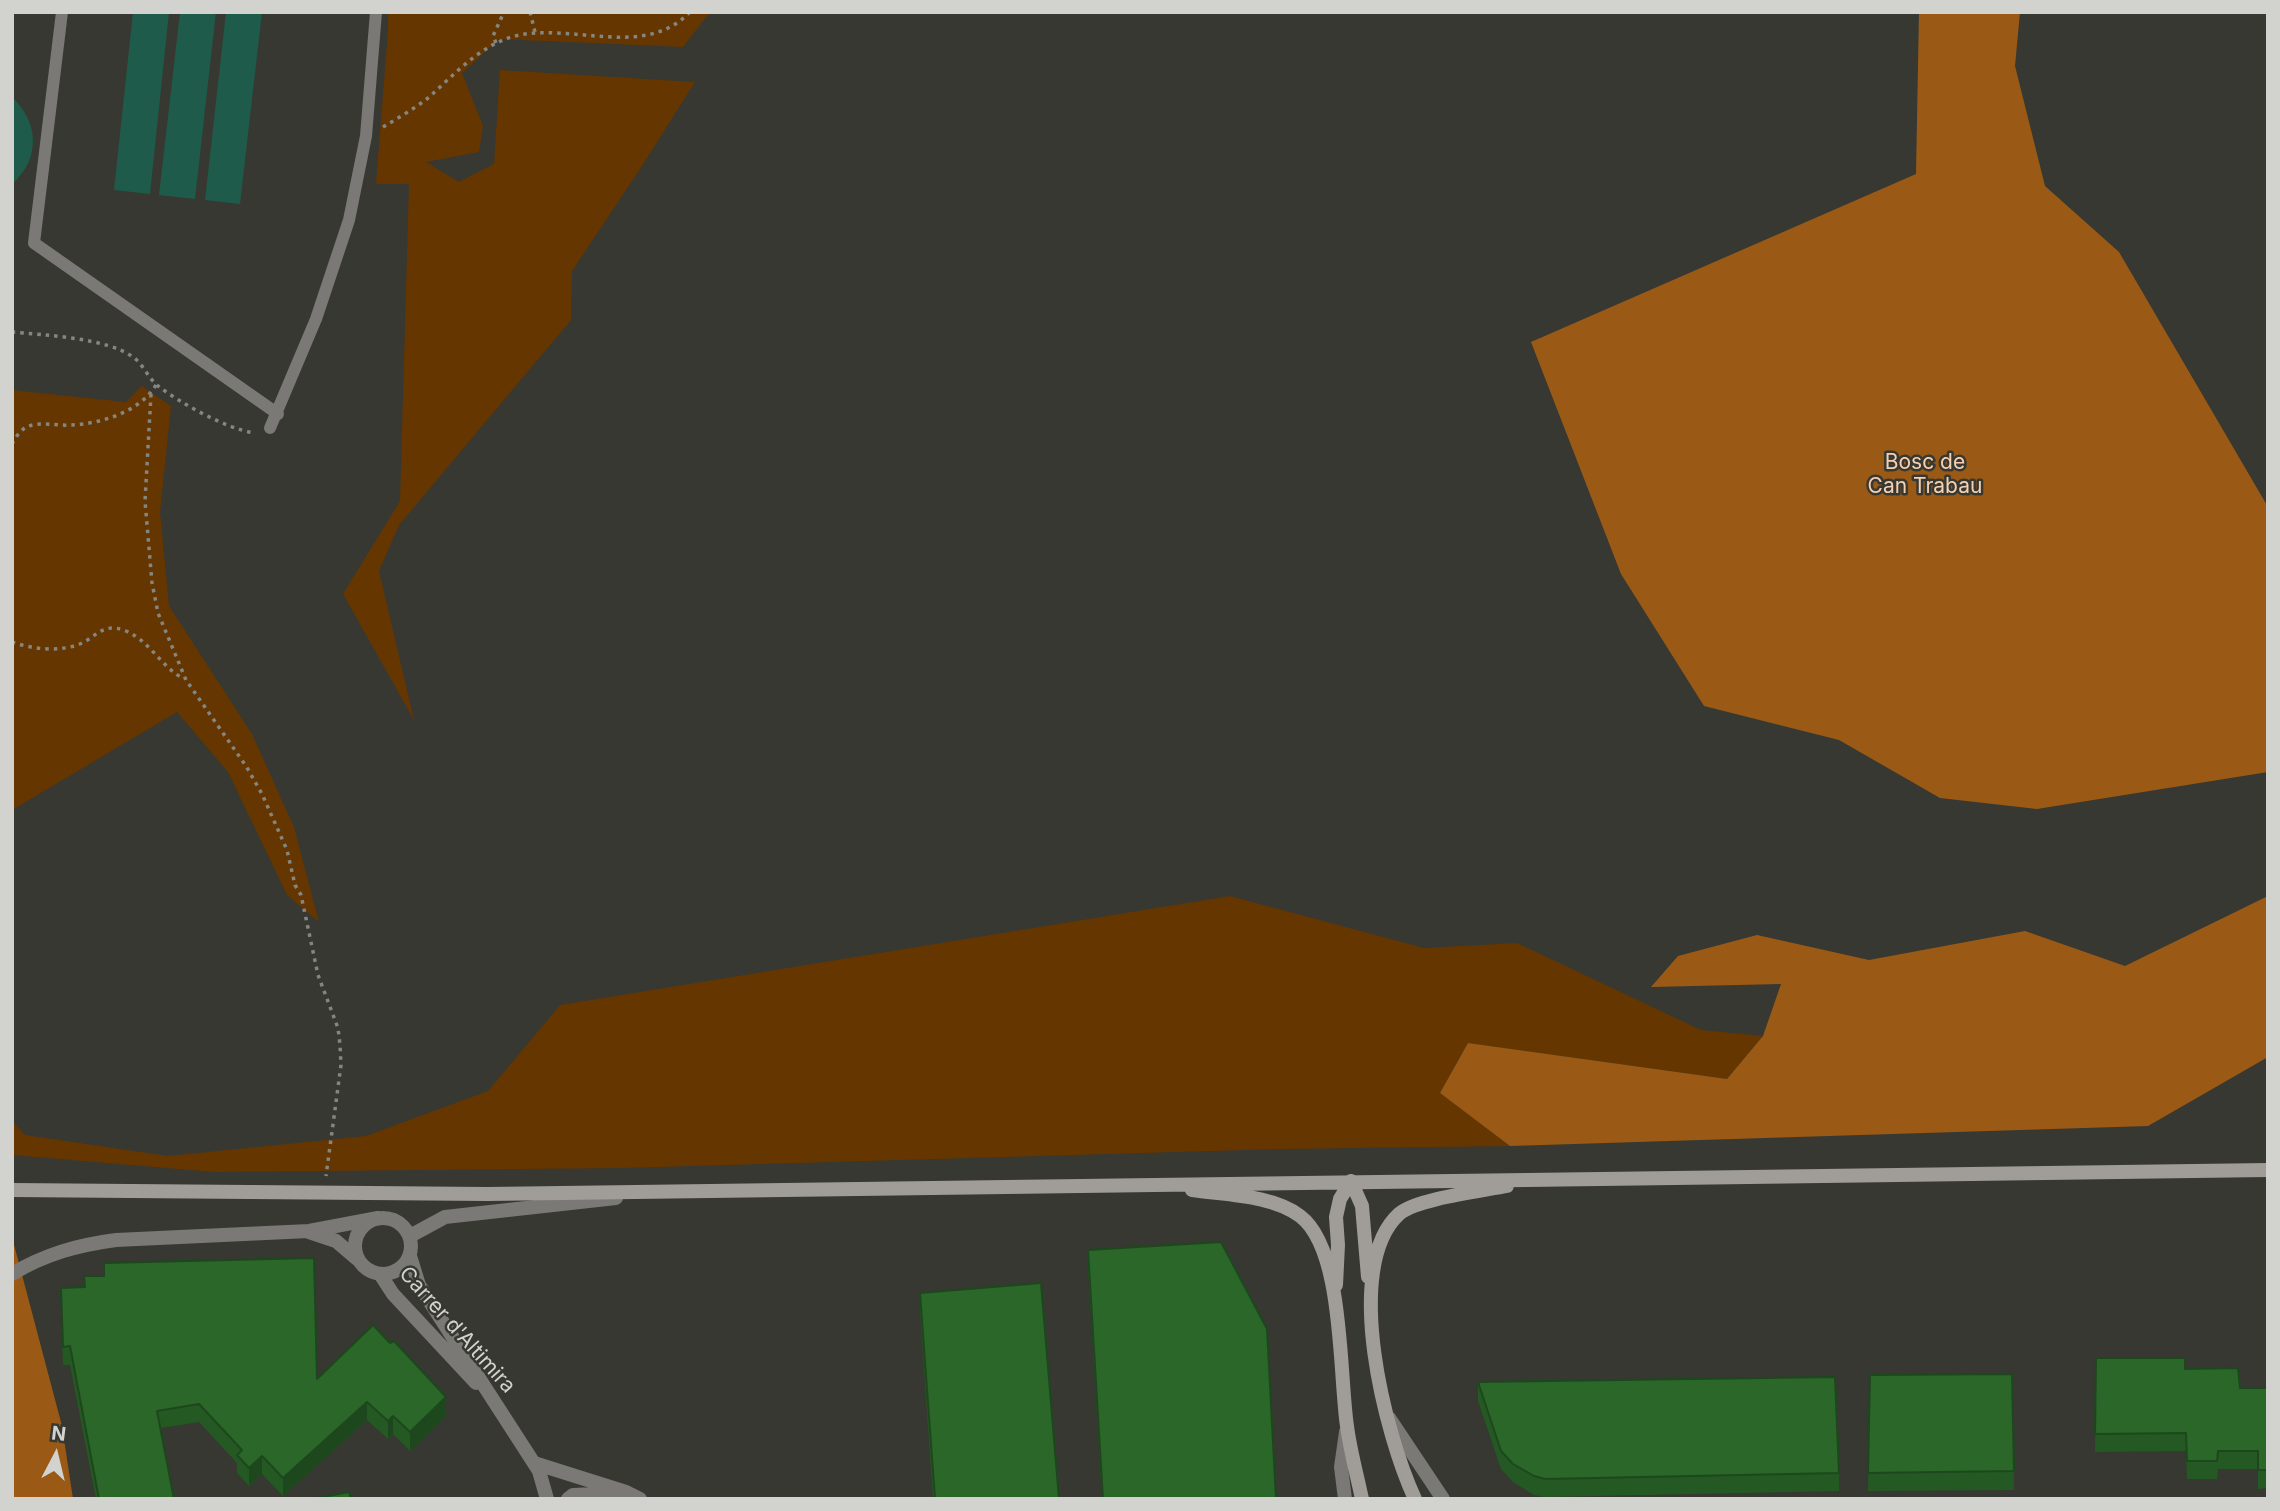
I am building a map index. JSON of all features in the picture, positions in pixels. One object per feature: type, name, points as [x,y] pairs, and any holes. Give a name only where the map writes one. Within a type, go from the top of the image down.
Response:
[{"type":"main road","points":[[12,1190],[450,1194],[2268,1170]]},
{"type":"main road","points":[[1369,1296],[1386,1231],[1402,1212],[1421,1204],[1542,1179]]},
{"type":"main road","points":[[1351,1181],[1340,1199],[1336,1217],[1336,1296],[1347,1427],[1362,1499]]},
{"type":"main road","points":[[1351,1181],[1362,1206],[1372,1336],[1384,1410],[1403,1474],[1415,1499]]},
{"type":"main road","points":[[1153,1184],[1262,1201],[1301,1217],[1321,1244],[1336,1296]]},
{"type":"street","points":[[410,1236],[445,1216],[677,1191]]},
{"type":"street","points":[[359,1261],[355,1243],[357,1234],[370,1221],[378,1218]]},
{"type":"street","points":[[12,1274],[33,1261],[62,1250],[106,1241],[309,1231],[378,1218],[397,1221],[405,1227],[410,1236],[410,1256],[398,1270],[380,1274],[371,1272],[336,1241],[309,1231]]},
{"type":"street","name":"Carrer d'Altimira","points":[[410,1256],[419,1285],[539,1471],[547,1499]]},
{"type":"street","name":"Carrer d'Altimira","points":[[380,1274],[393,1294],[503,1413]]},
{"type":"street","points":[[1384,1410],[1443,1499]]},
{"type":"street","points":[[1345,1499],[1341,1467],[1347,1427]]},
{"type":"street","points":[[534,1463],[633,1495]]},
{"type":"street","points":[[568,1499],[573,1495],[633,1495]]},
{"type":"lane","points":[[62,12],[34,243],[278,414]]},
{"type":"lane","points":[[270,428],[316,319],[349,220],[366,136],[376,12]]},
{"type":"path","points":[[496,43],[493,36],[503,12]]},
{"type":"path","points":[[530,12],[535,32]]},
{"type":"path","points":[[366,136],[415,108],[479,54],[513,36],[535,32],[649,36],[672,27],[690,12]]},
{"type":"path","points":[[12,332],[93,342],[115,348],[135,358],[156,385],[214,420],[240,430],[263,433],[270,428]]},
{"type":"path","points":[[12,444],[26,428],[42,424],[70,425],[106,420],[133,407],[151,394],[156,385]]},
{"type":"path","points":[[151,394],[145,501],[152,583],[158,613],[186,680],[246,766],[287,850],[318,975],[338,1028],[341,1065],[323,1192]]},
{"type":"path","points":[[12,642],[55,649],[79,645],[106,628],[123,629],[146,644],[173,673],[186,680]]},
{"type":"shaded area","points":[[133,12],[169,12],[150,194],[114,190]]},
{"type":"shaded area","points":[[180,12],[216,12],[195,199],[159,195]]},
{"type":"shaded area","points":[[226,12],[262,12],[240,204],[205,200]]},
{"type":"shaded area","points":[[388,12],[713,12],[683,47],[499,39],[462,73],[483,126],[479,152],[426,162],[459,182],[494,164],[500,70],[695,82],[572,271],[571,320],[399,525],[379,571],[414,720],[343,594],[400,501],[409,184],[376,184]]},
{"type":"shaded area","points":[[12,97],[27,118],[33,140],[28,163],[12,184]]},
{"type":"shaded area","points":[[142,386],[171,406],[160,512],[169,606],[252,734],[294,827],[319,922],[287,895],[228,772],[177,712],[12,810],[12,390],[126,402]]},
{"type":"shaded area","points":[[1230,896],[1424,948],[1517,943],[1701,1030],[1763,1036],[1727,1079],[1468,1043],[1440,1093],[1510,1146],[1281,1149],[623,1168],[214,1172],[12,1155],[12,1121],[25,1135],[168,1156],[366,1136],[488,1091],[560,1005]]},
{"type":"green space","name":"Bosc de Can Trabau","points":[[1919,12],[2020,12],[2015,66],[2045,186],[2119,252],[2268,507],[2268,772],[2037,809],[1940,798],[1839,740],[1704,706],[1621,574],[1531,342],[1916,174]]},
{"type":"green space","points":[[2268,896],[2268,1057],[2148,1126],[1510,1146],[1440,1093],[1468,1043],[1727,1079],[1763,1036],[1781,984],[1651,987],[1678,956],[1757,935],[1869,960],[2025,931],[2125,966]]},
{"type":"green space","points":[[12,1237],[62,1426],[73,1499],[12,1499]]},
{"type":"building","points":[[1221,1242],[1267,1329],[1276,1499],[1103,1499],[1088,1250]]},
{"type":"building","points":[[314,1258],[317,1379],[373,1325],[390,1343],[394,1341],[446,1397],[410,1432],[393,1416],[388,1421],[367,1402],[283,1478],[262,1456],[249,1468],[237,1455],[242,1450],[199,1404],[157,1411],[174,1499],[99,1499],[70,1346],[63,1347],[61,1288],[85,1287],[84,1276],[104,1276],[104,1263]]},
{"type":"building","points":[[1041,1283],[1059,1499],[935,1499],[920,1293]]},
{"type":"building","points":[[2096,1358],[2185,1358],[2185,1369],[2238,1368],[2240,1388],[2268,1388],[2268,1470],[2258,1470],[2258,1451],[2218,1451],[2217,1461],[2187,1461],[2186,1433],[2095,1434]]},
{"type":"building","points":[[2012,1374],[2014,1471],[1868,1473],[1870,1375]]},
{"type":"building","points":[[1835,1377],[1839,1473],[1545,1479],[1513,1464],[1501,1451],[1478,1382]]},
{"type":"building","points":[[349,1492],[351,1499],[313,1499]]}]
